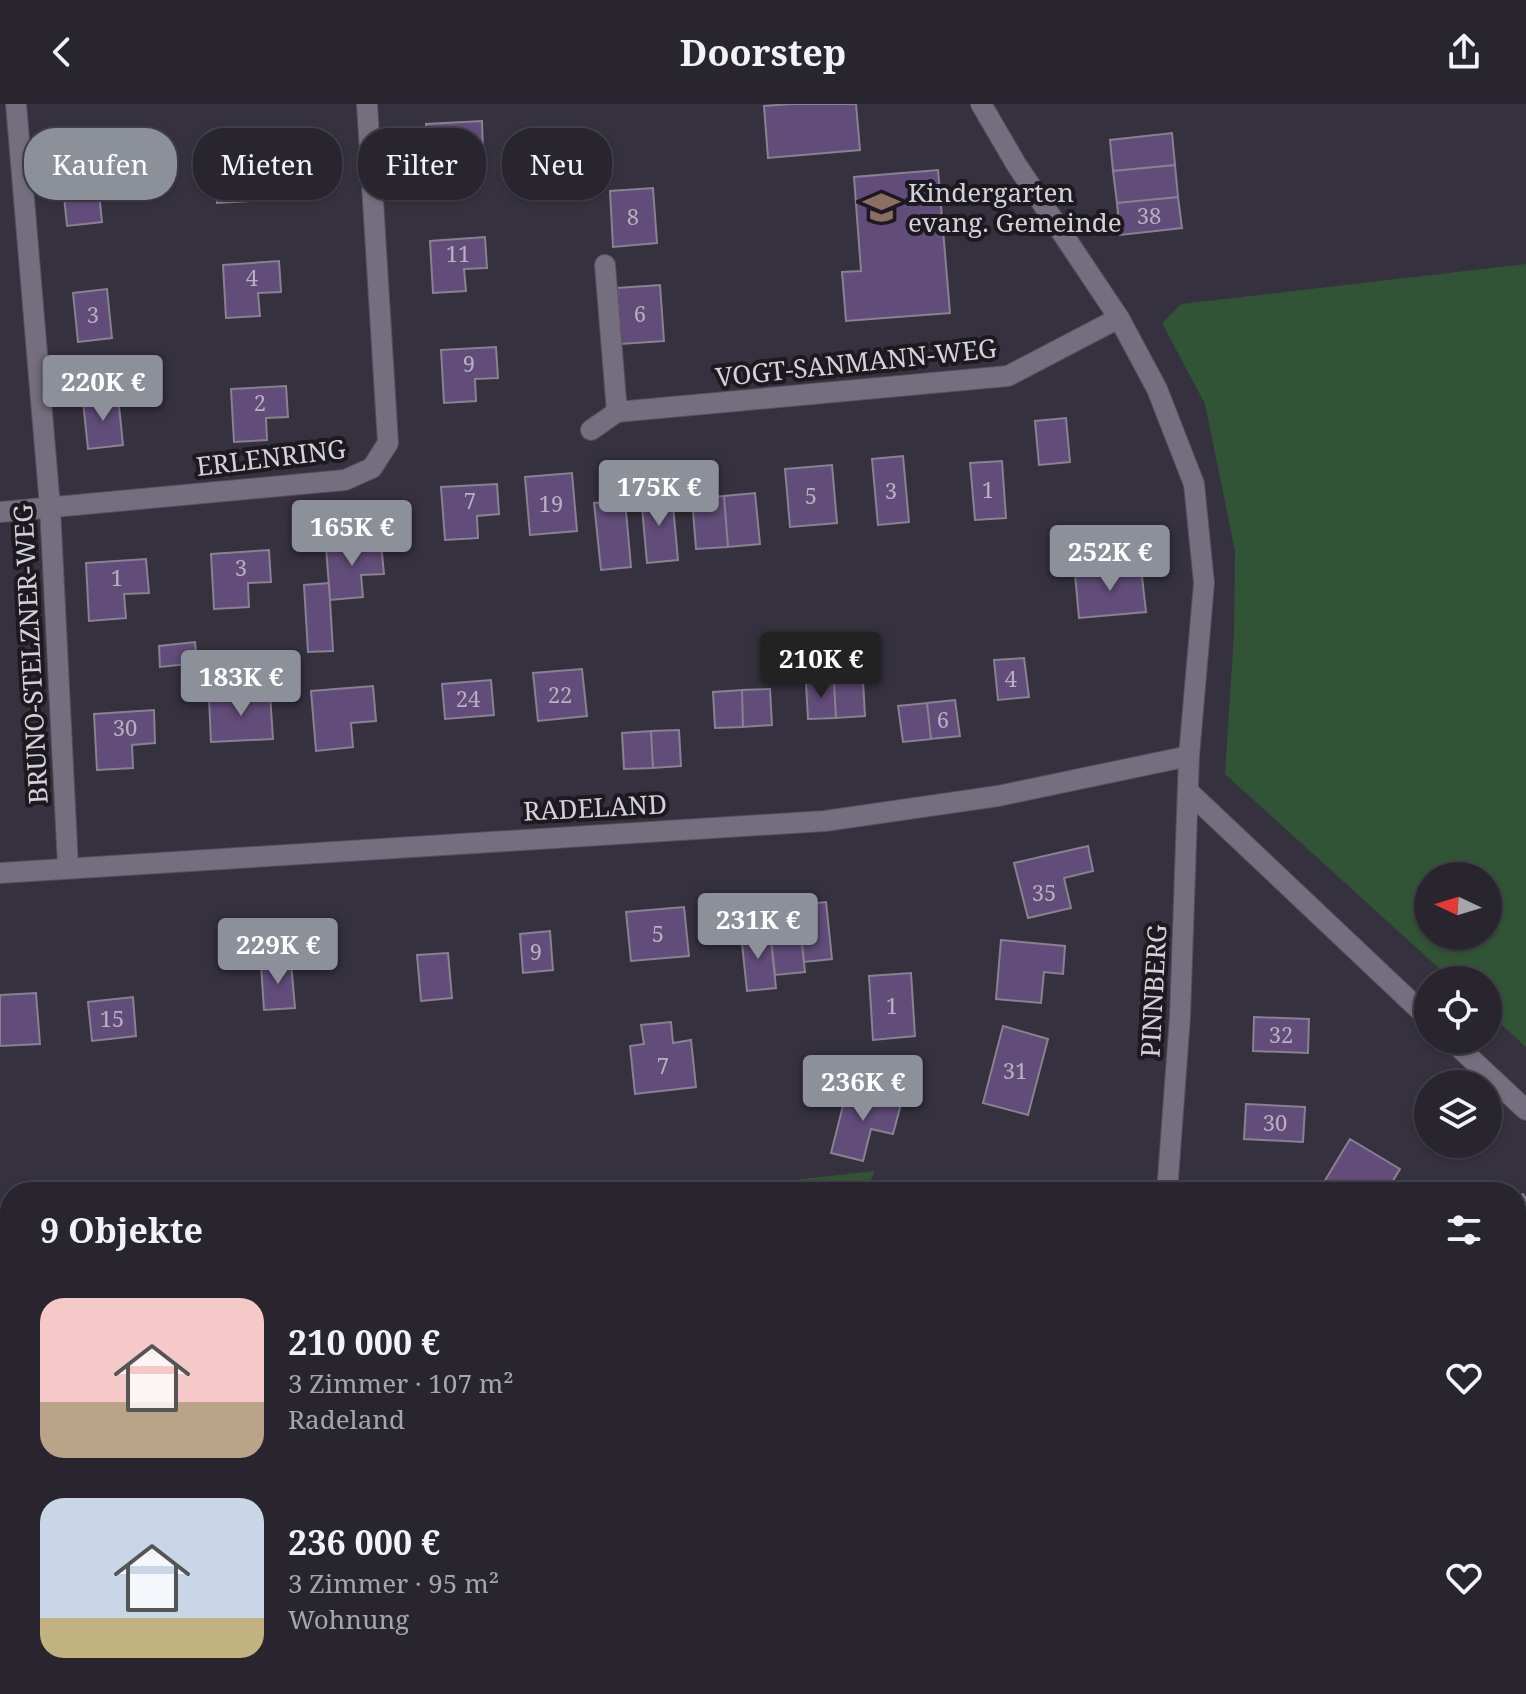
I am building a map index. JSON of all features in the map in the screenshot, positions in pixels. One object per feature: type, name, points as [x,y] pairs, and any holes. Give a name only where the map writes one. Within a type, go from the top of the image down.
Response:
[{"type":"street","name":"BRUNO-STELZNER-WEG","points":[[16,104],[50,507],[68,866]]},
{"type":"street","name":"ERLENRING","points":[[0,512],[345,480],[372,468],[388,443],[367,104]]},
{"type":"street","name":"PINNBERG","points":[[981,104],[1016,164],[1119,318],[1157,389],[1194,484],[1204,583],[1189,756],[1180,1017],[1168,1182]]},
{"type":"street","points":[[605,265],[617,412]]},
{"type":"street","name":"VOGT-SANMANN-WEG","points":[[591,430],[617,412],[1008,376],[1119,318]]},
{"type":"street","name":"RADELAND","points":[[0,873],[68,866],[825,821],[998,796],[1189,756]]},
{"type":"street","points":[[1189,792],[1414,1005]]},
{"type":"street","points":[[1466,1054],[1526,1110]]},
{"type":"green space","points":[[1526,264],[1526,1047],[1502,1025],[1502,966],[1437,966],[1419,950],[1502,950],[1502,862],[1414,862],[1414,946],[1225,774],[1234,634],[1235,551],[1205,404],[1162,323],[1181,304]]},
{"type":"green space","points":[[875,1171],[870,1182],[775,1182]]},
{"type":"building","points":[[856,104],[860,150],[768,158],[764,106]]},
{"type":"building","points":[[482,121],[482,128],[426,128],[426,124]]},
{"type":"building","points":[[1172,133],[1175,165],[1113,171],[1110,140]]},
{"type":"building","points":[[1175,165],[1178,197],[1117,203],[1113,171]]},
{"type":"building","points":[[938,170],[950,313],[846,321],[842,272],[861,271],[854,177]]},
{"type":"building","points":[[653,188],[657,243],[613,247],[612,191]]},
{"type":"building","points":[[1178,197],[1182,228],[1120,235],[1117,203]]},
{"type":"building","points":[[64,200],[100,200],[102,222],[67,226]]},
{"type":"building","points":[[217,200],[250,200],[250,201],[217,203]]},
{"type":"building","points":[[485,237],[487,268],[464,269],[466,291],[433,293],[430,241]]},
{"type":"building","points":[[279,261],[281,292],[258,293],[260,316],[226,318],[223,265]]},
{"type":"building","points":[[660,285],[664,341],[621,344],[617,288]]},
{"type":"building","points":[[107,289],[112,338],[78,342],[73,293]]},
{"type":"building","points":[[496,347],[498,378],[475,379],[476,401],[444,403],[441,350]]},
{"type":"building","points":[[286,386],[288,417],[266,418],[267,440],[234,442],[231,389]]},
{"type":"building","points":[[118,396],[123,445],[88,449],[83,401]]},
{"type":"building","points":[[1066,418],[1070,462],[1039,465],[1035,421]]},
{"type":"building","points":[[903,456],[909,522],[878,525],[872,459]]},
{"type":"building","points":[[1002,461],[1006,518],[975,520],[970,463]]},
{"type":"building","points":[[832,465],[837,523],[790,527],[785,469]]},
{"type":"building","points":[[572,473],[577,531],[530,535],[525,477]]},
{"type":"building","points":[[497,484],[499,514],[477,516],[478,538],[445,540],[441,487]]},
{"type":"building","points":[[755,493],[760,544],[728,547],[724,496]]},
{"type":"building","points":[[672,494],[678,560],[647,563],[641,496]]},
{"type":"building","points":[[724,496],[728,547],[696,549],[692,498]]},
{"type":"building","points":[[625,500],[631,567],[601,570],[594,503]]},
{"type":"building","points":[[381,543],[384,574],[361,575],[363,597],[330,600],[326,547]]},
{"type":"building","points":[[269,550],[271,582],[248,583],[249,607],[214,609],[211,554]]},
{"type":"building","points":[[146,559],[149,593],[124,594],[126,618],[89,621],[86,563]]},
{"type":"building","points":[[1141,568],[1146,612],[1079,618],[1075,574]]},
{"type":"building","points":[[329,583],[333,651],[308,652],[304,585]]},
{"type":"building","points":[[195,642],[197,663],[160,667],[159,646]]},
{"type":"building","points":[[1024,658],[1029,697],[998,700],[994,660]]},
{"type":"building","points":[[582,669],[587,716],[538,721],[533,673]]},
{"type":"building","points":[[491,680],[494,715],[445,719],[442,684]]},
{"type":"building","points":[[863,680],[865,716],[836,718],[834,682]]},
{"type":"building","points":[[834,682],[836,718],[808,719],[806,683]]},
{"type":"building","points":[[373,686],[376,721],[351,723],[353,747],[316,751],[311,691]]},
{"type":"building","points":[[770,689],[772,725],[743,727],[742,690]]},
{"type":"building","points":[[742,690],[743,727],[715,728],[713,692]]},
{"type":"building","points":[[270,694],[273,739],[211,742],[209,698]]},
{"type":"building","points":[[955,700],[960,736],[931,739],[927,703]]},
{"type":"building","points":[[927,703],[931,739],[903,742],[898,706]]},
{"type":"building","points":[[154,710],[155,743],[132,745],[133,768],[97,770],[94,714]]},
{"type":"building","points":[[679,730],[681,766],[653,768],[651,731]]},
{"type":"building","points":[[651,731],[653,768],[624,769],[622,733]]},
{"type":"building","points":[[1088,846],[1093,871],[1064,878],[1071,908],[1028,918],[1014,863]]},
{"type":"building","points":[[826,902],[832,959],[804,962],[798,905]]},
{"type":"building","points":[[684,907],[689,956],[631,961],[626,912]]},
{"type":"building","points":[[799,917],[805,972],[775,975],[769,920]]},
{"type":"building","points":[[550,931],[553,970],[523,973],[520,934]]},
{"type":"building","points":[[770,931],[776,988],[747,991],[741,934]]},
{"type":"building","points":[[1001,940],[1065,946],[1063,974],[1044,972],[1041,1003],[996,999]]},
{"type":"building","points":[[448,953],[452,998],[421,1001],[417,955]]},
{"type":"building","points":[[291,962],[295,1008],[264,1010],[261,965]]},
{"type":"building","points":[[911,973],[915,1036],[873,1040],[869,976]]},
{"type":"building","points":[[36,993],[40,1044],[0,1046],[0,995]]},
{"type":"building","points":[[133,997],[136,1036],[92,1041],[88,1002]]},
{"type":"building","points":[[1254,1017],[1309,1019],[1308,1053],[1253,1051]]},
{"type":"building","points":[[671,1022],[673,1043],[691,1040],[696,1087],[635,1094],[630,1046],[644,1044],[641,1025]]},
{"type":"building","points":[[1003,1026],[1048,1039],[1028,1115],[983,1103]]},
{"type":"building","points":[[847,1090],[901,1104],[893,1134],[871,1129],[863,1161],[831,1153]]},
{"type":"building","points":[[1246,1104],[1305,1107],[1303,1142],[1244,1139]]},
{"type":"building","points":[[1350,1139],[1400,1169],[1392,1182],[1324,1182]]},
{"type":"place","name":"Kindergarten evang. Gemeinde","points":[[882,208]]}]
